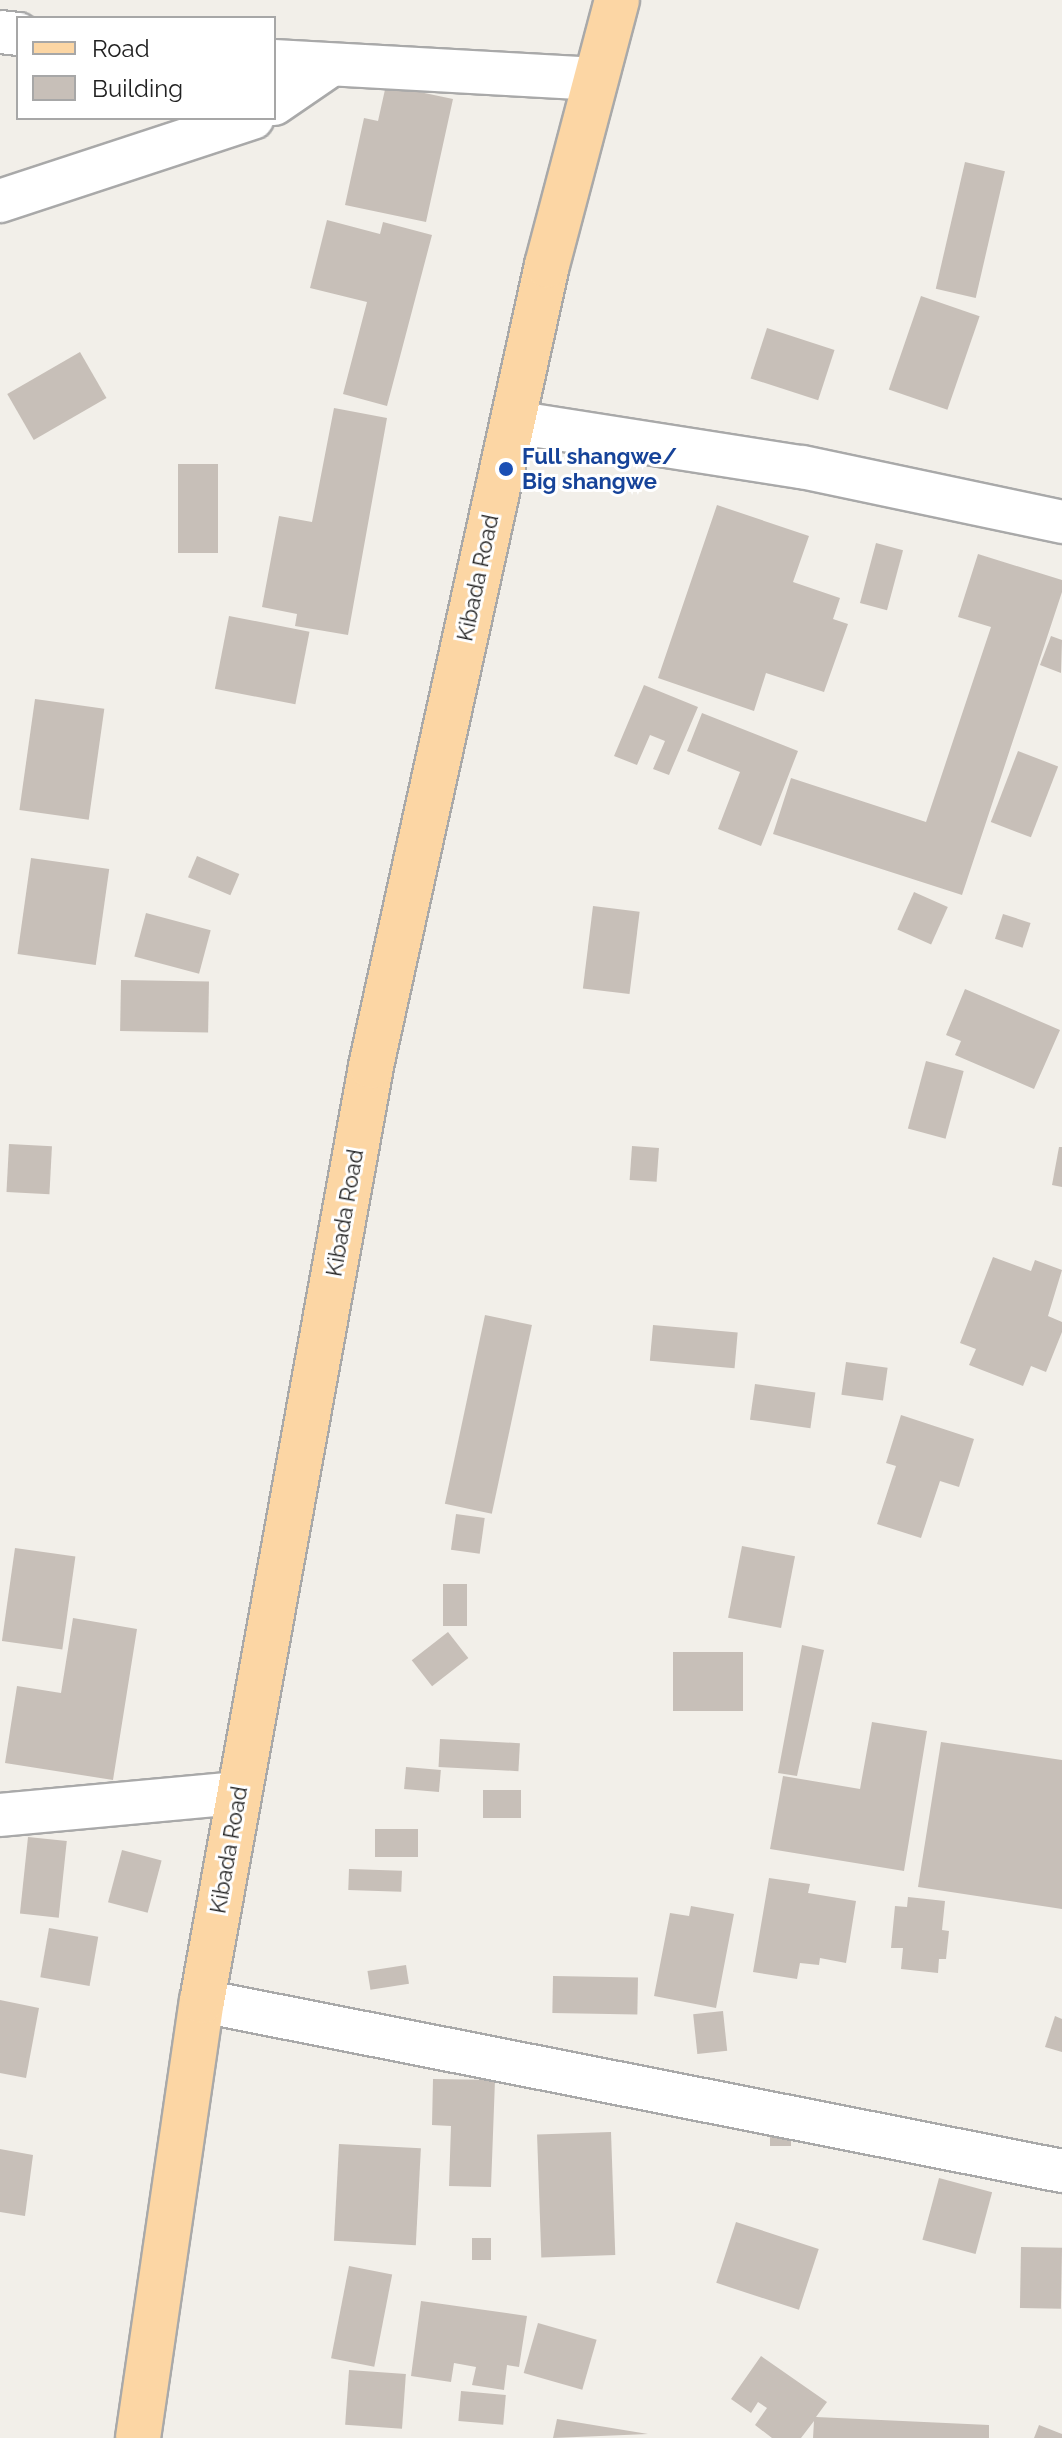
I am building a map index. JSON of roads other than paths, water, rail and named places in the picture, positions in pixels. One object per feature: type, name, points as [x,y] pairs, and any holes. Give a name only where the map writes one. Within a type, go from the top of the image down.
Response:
[{"type":"main road","name":"Kibada Road","points":[[138,2438],[202,2001],[371,1066],[592,79],[617,0]]},
{"type":"street","points":[[276,61],[328,67],[592,79]]},
{"type":"street","points":[[276,103],[328,67]]},
{"type":"street","points":[[0,201],[247,120]]},
{"type":"street","points":[[513,422],[802,467],[1062,522]]},
{"type":"street","points":[[0,1815],[239,1793]]},
{"type":"street","points":[[202,2001],[1062,2171]]},
{"type":"place","name":"Full shangwe/ Big shangwe","points":[[506,469]]}]
